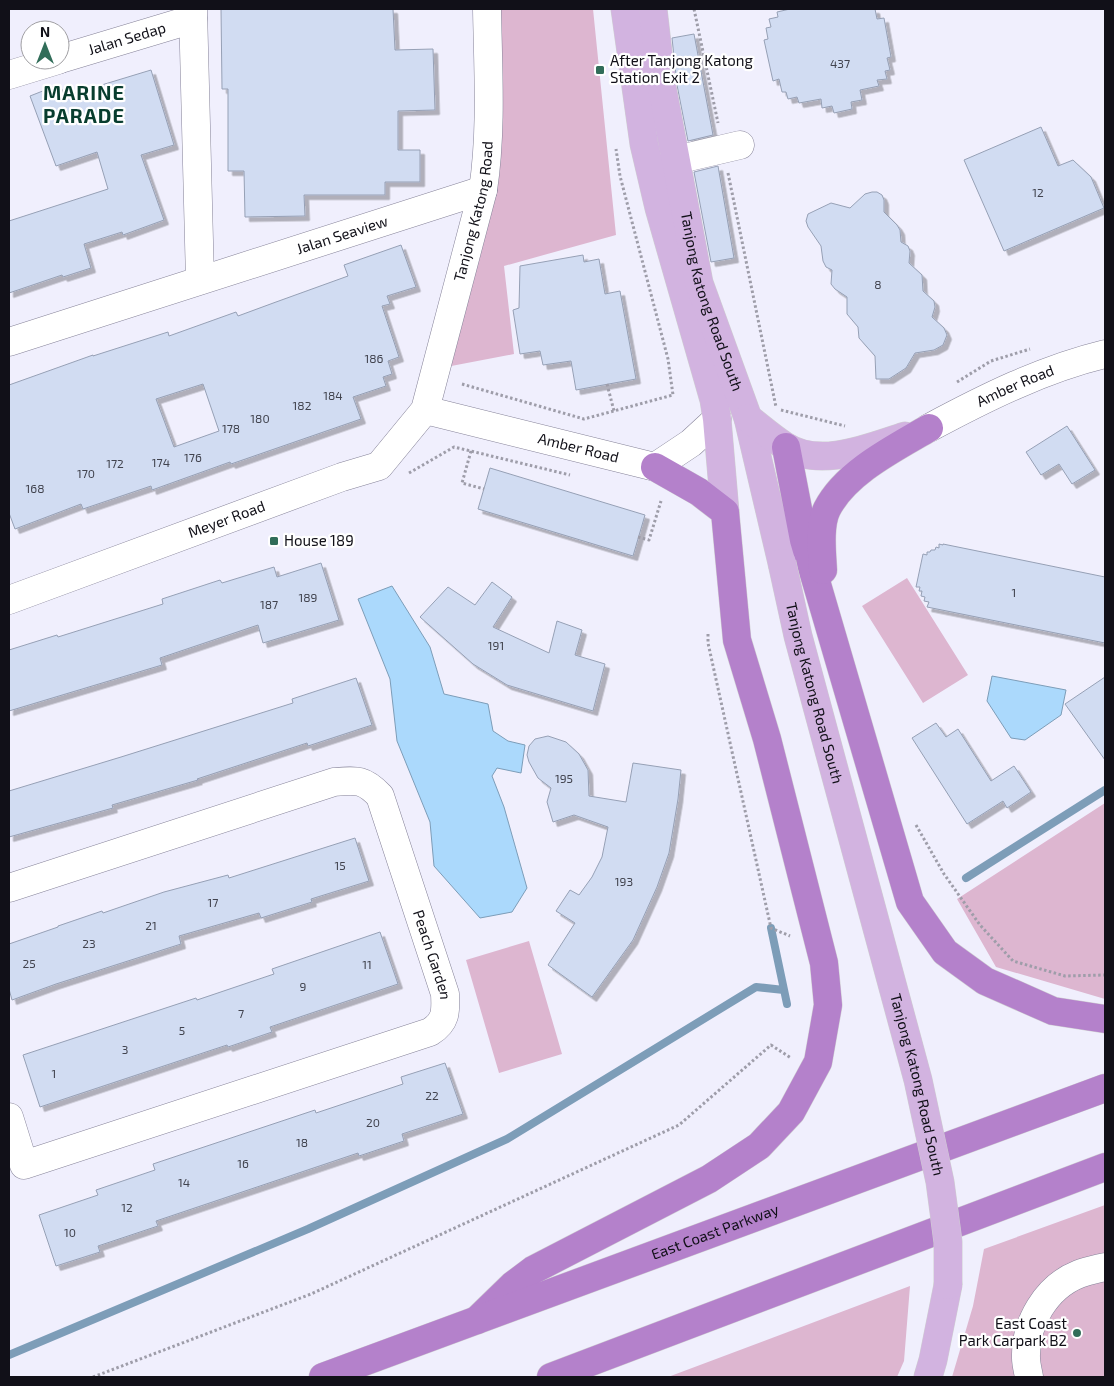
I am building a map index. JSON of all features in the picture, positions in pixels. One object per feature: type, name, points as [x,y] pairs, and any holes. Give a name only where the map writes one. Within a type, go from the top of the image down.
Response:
[{"type":"highway","points":[[825,613],[821,541],[827,510],[842,486],[881,456],[929,428]]},
{"type":"highway","points":[[786,447],[804,540],[910,902],[945,952],[985,981],[1053,1011],[1105,1019]]},
{"type":"highway","points":[[477,1320],[513,1284],[533,1270],[709,1179],[759,1146],[791,1112],[818,1062],[828,1004],[824,963],[767,739],[737,640],[725,512],[699,492],[655,467]]},
{"type":"highway","name":"East Coast Parkway","points":[[323,1377],[985,1134],[1105,1088]]},
{"type":"highway","points":[[551,1377],[1105,1167]]},
{"type":"main road","name":"Tanjong Katong Road South","points":[[625,9],[646,154],[659,208],[714,400],[725,512]]},
{"type":"main road","name":"Tanjong Katong Road South","points":[[653,9],[662,87],[699,283],[748,418],[798,636],[918,1080],[940,1182],[948,1242],[948,1285],[928,1377]]},
{"type":"main road","points":[[748,418],[786,447],[808,455],[838,456],[929,428]]},
{"type":"street","name":"Tanjong Katong Road","points":[[425,410],[484,190],[489,129],[487,9]]},
{"type":"street","points":[[193,14],[200,280]]},
{"type":"street","name":"Jalan Sedap","points":[[70,56],[193,14]]},
{"type":"street","name":"Jalan Sedap","points":[[9,75],[26,70]]},
{"type":"street","points":[[676,160],[732,147]]},
{"type":"street","name":"Jalan Seaview","points":[[9,342],[484,190]]},
{"type":"street","name":"Amber Road","points":[[929,428],[965,408],[1005,390],[1078,361],[1105,354]]},
{"type":"street","name":"Amber Road","points":[[425,410],[655,467]]},
{"type":"street","name":"Meyer Road","points":[[9,600],[333,480],[378,466],[425,410]]},
{"type":"street","points":[[655,467],[691,443],[717,419]]},
{"type":"street","name":"Peach Garden","points":[[9,888],[334,782],[353,780],[369,784],[380,796],[445,994],[446,1011],[440,1026],[430,1032],[24,1164],[9,1117]]},
{"type":"street","points":[[1029,1377],[1026,1358],[1028,1335],[1038,1308],[1056,1288],[1078,1275],[1105,1266]]},
{"type":"path","points":[[694,9],[732,147],[777,409],[847,426]]},
{"type":"path","points":[[949,386],[991,361]]},
{"type":"path","points":[[462,384],[584,419],[673,395]]},
{"type":"path","points":[[607,384],[614,411]]},
{"type":"path","points":[[408,474],[454,447],[574,476]]},
{"type":"path","points":[[471,452],[462,483],[484,489]]},
{"type":"path","points":[[655,498],[669,506]]},
{"type":"path","points":[[638,537],[649,540],[661,501]]},
{"type":"path","points":[[708,626],[708,642],[771,928],[797,940]]},
{"type":"path","points":[[913,818],[944,874],[959,896],[980,924],[1013,961],[1065,976],[1105,976]]},
{"type":"path","points":[[92,1377],[311,1294],[679,1125],[771,1045],[794,1060]]},
{"type":"shaded area","points":[[496,9],[593,9],[616,235],[504,266],[514,354],[446,367]]},
{"type":"shaded area","points":[[907,578],[968,675],[923,703],[862,606]]},
{"type":"shaded area","points":[[1105,803],[1105,999],[996,967],[957,899]]},
{"type":"shaded area","points":[[529,941],[562,1054],[499,1073],[466,960]]},
{"type":"shaded area","points":[[1105,1205],[1105,1377],[952,1377],[973,1306],[984,1249]]},
{"type":"shaded area","points":[[910,1286],[904,1361],[897,1377],[668,1377]]},
{"type":"water","points":[[392,586],[430,647],[444,694],[488,704],[493,731],[508,741],[525,745],[521,773],[497,768],[492,776],[504,807],[527,888],[512,912],[480,918],[434,866],[430,822],[397,741],[390,679],[358,599]]},
{"type":"water","points":[[992,676],[1066,690],[1061,715],[1025,740],[1011,738],[987,701]]},
{"type":"building","points":[[221,9],[393,9],[395,50],[433,49],[435,110],[398,111],[398,150],[420,150],[420,182],[385,182],[385,195],[304,195],[305,216],[245,217],[244,171],[228,171],[228,89],[222,89]]},
{"type":"building","points":[[790,9],[875,9],[877,19],[884,18],[891,57],[887,58],[890,70],[885,71],[887,79],[877,80],[879,86],[860,90],[862,100],[851,102],[852,109],[834,113],[832,106],[822,108],[821,99],[799,103],[797,97],[788,99],[786,92],[782,92],[779,79],[773,81],[764,40],[768,39],[766,28],[771,27],[769,19],[778,17],[777,12]]},
{"type":"building","points":[[694,34],[713,135],[688,141],[677,85],[672,38]]},
{"type":"building","points":[[151,70],[174,145],[141,155],[164,220],[123,235],[122,232],[84,244],[91,268],[63,277],[62,275],[9,293],[9,221],[108,189],[97,152],[56,166],[30,96],[58,85],[62,97]]},
{"type":"building","points":[[1041,127],[1058,166],[1073,160],[1091,177],[1104,208],[1004,251],[964,160]]},
{"type":"building","points":[[718,166],[734,258],[711,262],[694,172]]},
{"type":"building","points":[[872,192],[882,195],[884,212],[897,225],[900,230],[901,242],[908,246],[910,251],[909,263],[922,275],[923,291],[934,301],[935,307],[932,317],[944,328],[947,335],[943,345],[934,350],[915,353],[906,368],[889,379],[876,379],[875,356],[859,338],[858,327],[847,314],[847,297],[831,284],[832,270],[826,267],[823,261],[821,246],[806,221],[808,214],[831,203],[850,208],[865,194]]},
{"type":"building","points":[[401,245],[416,287],[387,296],[390,304],[382,306],[399,357],[388,361],[392,374],[383,377],[386,386],[353,397],[361,419],[152,490],[151,486],[83,509],[81,504],[15,529],[9,513],[9,385],[93,355],[168,332],[169,336],[236,312],[238,316],[348,276],[344,265]],"holes":[[[203,384],[219,431],[174,447],[156,399]]]},
{"type":"building","points":[[583,255],[584,262],[599,259],[605,294],[620,291],[636,379],[576,390],[571,361],[543,365],[540,351],[520,354],[513,310],[519,308],[520,266]]},
{"type":"building","points":[[1067,426],[1095,470],[1072,484],[1059,464],[1041,475],[1026,452]]},
{"type":"building","points":[[490,468],[645,515],[633,556],[478,509]]},
{"type":"building","points":[[939,544],[1105,577],[1105,643],[927,607],[929,602],[924,601],[925,597],[921,596],[922,591],[919,591],[920,587],[916,587],[923,554],[927,555],[927,552],[935,550],[936,547],[939,548]]},
{"type":"building","points":[[321,563],[339,620],[263,643],[258,625],[160,658],[162,665],[9,711],[9,650],[57,635],[58,637],[163,604],[162,599],[220,580],[222,583],[274,567],[277,577]]},
{"type":"building","points":[[492,582],[512,597],[493,627],[549,653],[557,621],[582,630],[575,655],[605,664],[593,711],[507,685],[473,664],[420,617],[448,587],[475,605]]},
{"type":"building","points":[[1105,677],[1105,760],[1065,704]]},
{"type":"building","points":[[356,678],[372,725],[308,746],[307,743],[198,780],[112,805],[113,808],[9,837],[9,791],[293,703],[292,699]]},
{"type":"building","points":[[936,723],[946,737],[958,729],[991,781],[1014,766],[1031,792],[1007,808],[1003,801],[967,824],[912,738]]},
{"type":"building","points":[[548,736],[566,742],[579,754],[588,770],[589,796],[626,802],[633,763],[681,770],[669,853],[657,887],[633,940],[592,997],[548,965],[575,923],[556,911],[570,890],[579,895],[592,877],[602,857],[608,827],[574,815],[553,822],[547,802],[551,788],[538,778],[527,755],[529,746],[535,739]]},
{"type":"building","points":[[355,838],[369,881],[311,899],[312,902],[261,918],[259,913],[179,936],[181,944],[12,1000],[9,989],[9,944],[102,911],[103,913],[164,892],[228,875],[229,878]]},
{"type":"building","points":[[380,932],[398,984],[270,1027],[272,1032],[40,1107],[23,1055],[274,974],[272,969]]},
{"type":"building","points":[[445,1063],[463,1114],[402,1134],[404,1141],[359,1156],[358,1153],[156,1221],[158,1226],[98,1246],[100,1252],[56,1266],[39,1215],[98,1195],[96,1190],[155,1170],[153,1164],[315,1110],[316,1113],[403,1084],[401,1077]]},
{"type":"waterway","points":[[966,878],[1105,790]]},
{"type":"waterway","points":[[771,928],[787,1004]]},
{"type":"waterway","points":[[9,1355],[308,1229],[507,1139],[756,987],[784,990]]},
{"type":"place","name":"After Tanjong Katong Station Exit 2","points":[[600,70]]},
{"type":"place","name":"House 189","points":[[274,541]]},
{"type":"place","name":"East Coast Park Carpark B2","points":[[1077,1333]]},
{"type":"district","name":"MARINE PARADE","points":[[84,104]]}]
